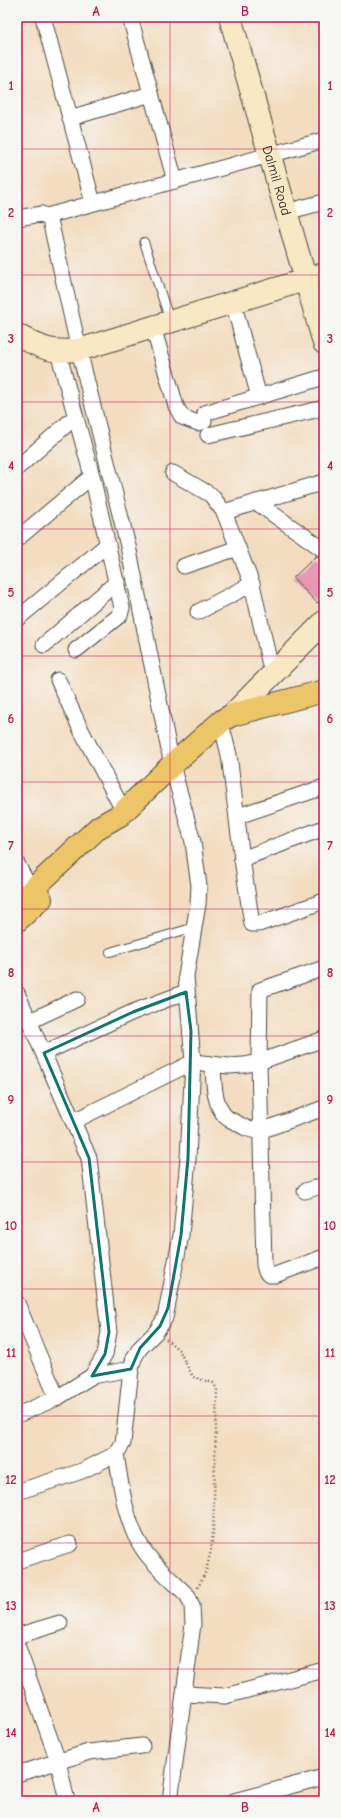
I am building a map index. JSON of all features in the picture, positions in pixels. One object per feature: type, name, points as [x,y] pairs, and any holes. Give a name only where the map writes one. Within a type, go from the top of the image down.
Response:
[{"type":"highway","points":[[17,921],[29,899],[99,827],[122,814],[172,765],[226,719],[324,691]]},
{"type":"street","points":[[43,17],[93,203]]},
{"type":"street","points":[[130,17],[175,181]]},
{"type":"street","name":"Dalmil Road","points":[[230,17],[286,212],[315,277],[324,343]]},
{"type":"street","points":[[70,118],[151,94]]},
{"type":"street","points":[[17,218],[35,214],[47,216],[324,140]]},
{"type":"street","points":[[286,212],[324,202]]},
{"type":"street","points":[[47,216],[50,220],[68,351],[75,416],[92,476],[122,608],[120,615],[76,650]]},
{"type":"street","points":[[18,333],[43,349],[68,351],[315,277]]},
{"type":"street","points":[[232,302],[259,397]]},
{"type":"street","points":[[162,324],[176,406],[182,417],[206,423],[324,408]]},
{"type":"street","points":[[17,1492],[82,1471],[116,1454],[123,1443],[131,1369],[134,1358],[140,1348],[156,1332],[168,1308],[181,1235],[188,1158],[193,1062],[186,992],[186,976],[198,904],[198,868],[193,842],[172,765],[128,546],[68,351]]},
{"type":"street","points":[[206,423],[259,397],[324,377]]},
{"type":"street","points":[[17,468],[75,416]]},
{"type":"street","points":[[173,473],[211,496],[224,512],[252,584],[272,674]]},
{"type":"street","points":[[17,539],[92,476]]},
{"type":"street","points":[[224,512],[324,482]]},
{"type":"street","points":[[256,502],[324,550]]},
{"type":"street","points":[[17,619],[108,544]]},
{"type":"street","points":[[184,566],[238,548]]},
{"type":"street","points":[[44,645],[117,582]]},
{"type":"street","points":[[198,612],[252,584]]},
{"type":"street","points":[[324,622],[226,719],[229,755],[251,919],[255,925],[324,902]]},
{"type":"street","points":[[58,680],[122,814]]},
{"type":"street","points":[[238,816],[324,787]]},
{"type":"street","points":[[242,859],[324,828]]},
{"type":"street","points":[[17,864],[29,899]]},
{"type":"street","points":[[324,968],[260,990],[259,1062],[264,1265],[266,1272],[269,1275],[274,1275],[324,1258]]},
{"type":"street","points":[[44,1053],[133,1012],[186,992]]},
{"type":"street","points":[[17,993],[89,1158],[109,1332],[105,1354],[92,1376]]},
{"type":"street","points":[[30,1021],[76,999]]},
{"type":"street","points":[[74,1121],[193,1062],[213,1065],[244,1066],[324,1039]]},
{"type":"street","points":[[213,1065],[214,1088],[218,1103],[226,1116],[244,1128],[252,1131],[260,1131],[324,1108]]},
{"type":"street","points":[[305,1191],[324,1185]]},
{"type":"street","points":[[17,1303],[57,1398]]},
{"type":"street","points":[[17,1415],[57,1398],[92,1376],[131,1369]]},
{"type":"street","points":[[116,1454],[123,1494],[136,1538],[144,1550],[188,1596],[192,1606],[193,1624],[170,1801]]},
{"type":"street","points":[[17,1561],[70,1544]]},
{"type":"street","points":[[17,1636],[60,1623]]},
{"type":"street","points":[[17,1645],[58,1761],[67,1801]]},
{"type":"street","points":[[185,1694],[225,1696],[324,1670]]},
{"type":"street","points":[[17,1774],[89,1752],[142,1746]]},
{"type":"street","points":[[234,1801],[278,1795],[324,1777]]},
{"type":"lane","points":[[144,242],[162,324]]},
{"type":"lane","points":[[110,952],[195,927]]},
{"type":"path","points":[[156,1332],[179,1350],[192,1376],[213,1384],[217,1388],[216,1468],[211,1550],[198,1586],[188,1596]]},
{"type":"highlighted area","points":[[186,992],[191,1031],[188,1158],[181,1235],[168,1308],[160,1326],[140,1348],[131,1369],[92,1376],[105,1354],[109,1332],[89,1158],[44,1053],[133,1012]]},
{"type":"building","points":[[316,556],[324,559],[324,597],[317,603],[293,578]]}]
